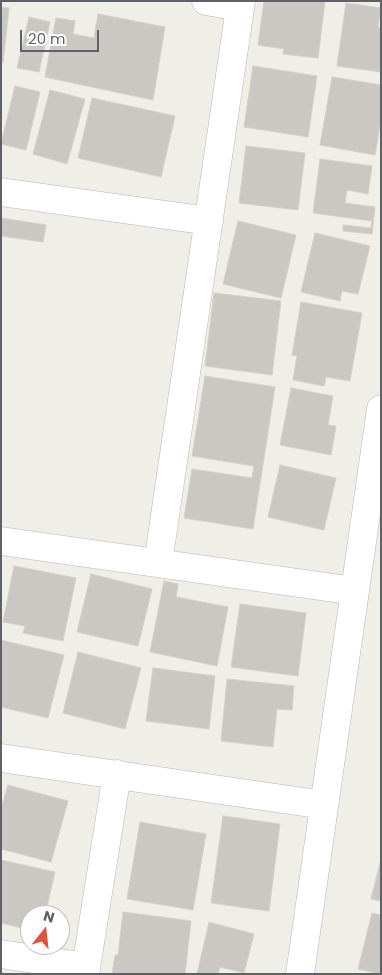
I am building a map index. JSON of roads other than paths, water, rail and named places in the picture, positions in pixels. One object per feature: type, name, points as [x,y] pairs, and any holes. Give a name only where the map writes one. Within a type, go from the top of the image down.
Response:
[{"type":"street","points":[[158,563],[240,4],[206,1]]},
{"type":"street","points":[[1,192],[208,221]]},
{"type":"street","points":[[300,974],[381,409]]},
{"type":"street","points":[[1,541],[355,591]]},
{"type":"street","points":[[1,758],[324,805]]},
{"type":"street","points":[[1,954],[86,970],[117,774]]}]
